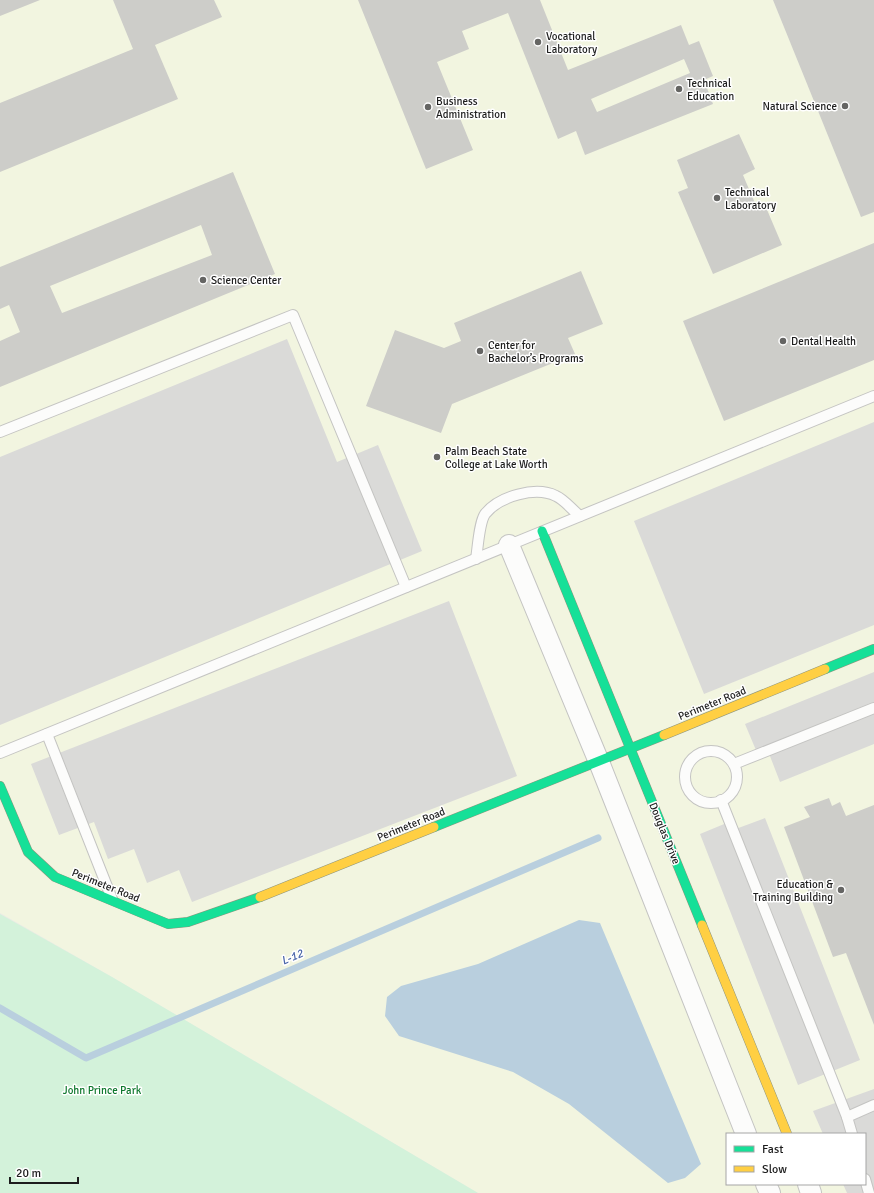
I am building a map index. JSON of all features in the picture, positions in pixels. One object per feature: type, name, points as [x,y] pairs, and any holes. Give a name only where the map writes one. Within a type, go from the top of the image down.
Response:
[{"type":"street","name":"Douglas Drive","points":[[542,531],[787,1133]]},
{"type":"street","points":[[509,545],[599,762],[746,1133]]},
{"type":"street","name":"Perimeter Road","points":[[0,786],[28,852],[55,877],[168,924],[188,922],[252,901],[599,762],[874,649]]},
{"type":"lane","points":[[0,432],[293,315],[406,587]]},
{"type":"lane","points":[[0,753],[874,396]]},
{"type":"lane","points":[[476,559],[482,522],[485,514],[496,503],[522,493],[546,492],[558,497],[580,516]]},
{"type":"lane","points":[[734,764],[874,708]]},
{"type":"lane","points":[[46,734],[112,900]]},
{"type":"lane","points":[[713,751],[728,757],[734,764],[737,776],[736,782],[733,790],[728,796],[721,800],[704,802],[690,793],[686,785],[685,777],[688,765],[696,755],[713,751]]},
{"type":"lane","points":[[721,800],[847,1117],[852,1133]]},
{"type":"lane","points":[[847,1117],[874,1105]]},
{"type":"lane","points":[[866,1182],[869,1193]]},
{"type":"shaded area","name":"Palm Beach State College at Lake Worth","points":[[0,0],[874,0],[874,1193],[478,1193],[112,977],[0,913]]},
{"type":"shaded area","points":[[287,339],[337,462],[378,445],[422,551],[0,725],[0,457]]},
{"type":"shaded area","points":[[874,422],[874,625],[704,694],[634,521]]},
{"type":"shaded area","points":[[449,601],[517,776],[192,902],[179,870],[147,883],[134,849],[108,859],[94,822],[59,835],[31,764]]},
{"type":"shaded area","points":[[874,672],[874,744],[780,782],[768,751],[758,755],[745,724]]},
{"type":"shaded area","points":[[765,818],[860,1060],[798,1085],[700,834],[729,822],[733,830]]},
{"type":"shaded area","points":[[874,1089],[874,1193],[847,1193],[843,1185],[866,1185],[866,1133],[823,1133],[813,1111]]},
{"type":"green space","name":"John Prince Park","points":[[0,914],[112,977],[478,1193],[0,1193]]},
{"type":"water","points":[[579,920],[600,923],[701,1164],[685,1178],[668,1183],[569,1104],[513,1072],[399,1036],[385,1016],[387,997],[401,986],[478,964]]},
{"type":"building","points":[[0,0],[40,0],[0,16]]},
{"type":"building","points":[[113,0],[214,0],[222,17],[155,45],[178,99],[0,172],[0,103],[133,49]]},
{"type":"building","points":[[358,0],[540,0],[568,70],[681,25],[689,45],[699,41],[713,76],[704,80],[713,104],[585,155],[576,131],[558,139],[508,13],[462,31],[469,49],[437,62],[473,150],[426,169]],"holes":[[[684,59],[690,73],[597,112],[591,99]]]},
{"type":"building","name":"Natural Science","points":[[773,0],[874,0],[874,212],[861,217]]},
{"type":"building","name":"Technical Laboratory","points":[[739,134],[755,169],[743,175],[757,208],[765,205],[782,245],[713,274],[678,192],[688,188],[677,160]]},
{"type":"building","name":"Science Center","points":[[233,172],[275,274],[0,387],[0,341],[20,332],[9,305],[0,309],[0,267]],"holes":[[[201,225],[212,255],[62,313],[50,286]]]},
{"type":"building","name":"Dental Health","points":[[874,243],[874,360],[724,421],[683,321]]},
{"type":"building","name":"Center for Bachelor’s Programs","points":[[581,271],[603,324],[568,338],[575,354],[452,404],[441,433],[366,406],[395,330],[444,348],[461,341],[454,323]]},
{"type":"building","name":"Education & Training Building","points":[[829,798],[832,806],[840,802],[846,816],[874,805],[874,1025],[846,953],[833,957],[784,827],[810,817],[804,807]]},
{"type":"waterway","name":"L-12","points":[[0,1008],[86,1058],[598,838]]},
{"type":"traffic: fast","points":[[542,531],[702,925]]},
{"type":"traffic: fast","points":[[825,669],[874,649]]},
{"type":"traffic: fast","points":[[434,827],[664,735]]},
{"type":"traffic: fast","points":[[0,786],[28,852],[55,877],[168,924],[188,922],[260,897]]},
{"type":"traffic: slow","points":[[664,735],[825,669]]},
{"type":"traffic: slow","points":[[260,897],[434,827]]},
{"type":"traffic: slow","points":[[702,925],[787,1133]]},
{"type":"place","name":"Vocational Laboratory","points":[[538,42]]},
{"type":"place","name":"Technical Education","points":[[679,89]]},
{"type":"place","name":"Natural Science","points":[[845,106]]},
{"type":"place","name":"Business Administration","points":[[428,107]]},
{"type":"place","name":"Technical Laboratory","points":[[717,198]]},
{"type":"place","name":"Science Center","points":[[203,280]]},
{"type":"place","name":"Dental Health","points":[[783,341]]},
{"type":"place","name":"Center for Bachelor’s Programs","points":[[480,351]]},
{"type":"place","name":"Palm Beach State College at Lake Worth","points":[[437,457]]},
{"type":"place","name":"Education & Training Building","points":[[841,890]]}]
